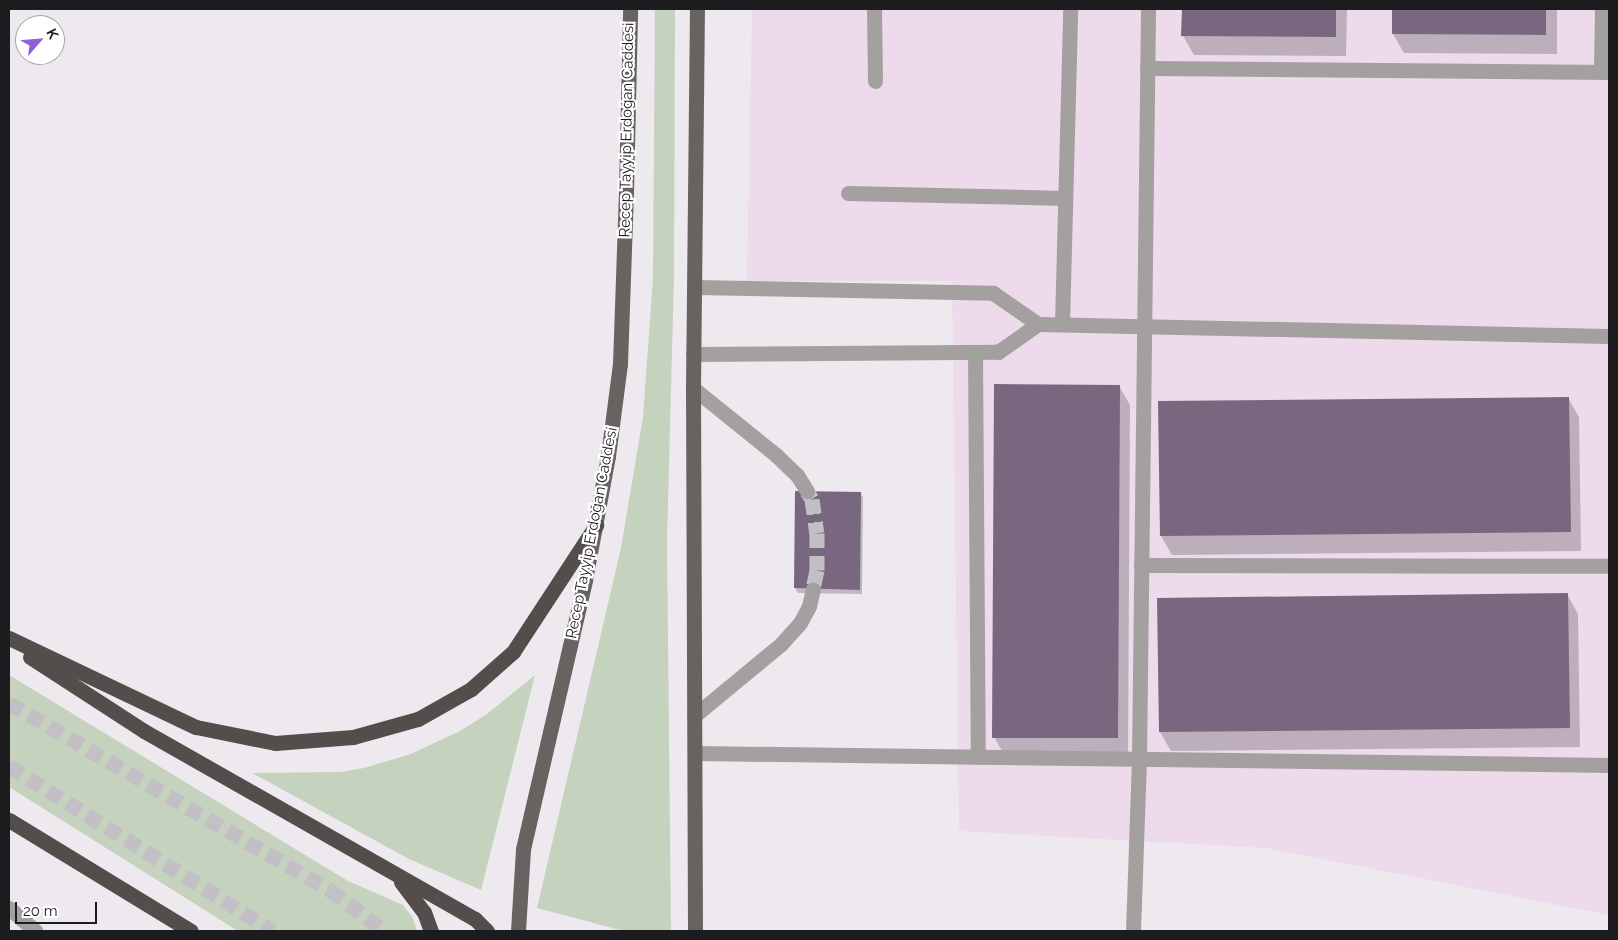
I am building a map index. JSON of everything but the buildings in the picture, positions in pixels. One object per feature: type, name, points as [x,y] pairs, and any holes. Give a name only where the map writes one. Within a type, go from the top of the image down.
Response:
[{"type":"highway","points":[[9,638],[196,727],[275,743],[353,737],[418,720],[471,689],[513,652],[596,525]]},
{"type":"highway","points":[[9,643],[144,731],[475,920],[487,931]]},
{"type":"highway","points":[[9,820],[191,931]]},
{"type":"highway","points":[[397,876],[424,912],[431,931]]},
{"type":"highway","points":[[162,914],[181,931]]},
{"type":"main road","name":"Recep Tayyip Erdoğan Caddesi","points":[[518,931],[523,848],[596,525],[608,456],[620,364],[630,9]]},
{"type":"main road","points":[[695,931],[693,354],[698,9]]},
{"type":"street","points":[[874,9],[875,81]]},
{"type":"street","points":[[1062,324],[1070,9]]},
{"type":"street","points":[[1133,931],[1139,759],[1148,9]]},
{"type":"street","points":[[1147,68],[1605,72],[1602,9]]},
{"type":"street","points":[[848,194],[1065,198]]},
{"type":"street","points":[[694,287],[993,293],[1038,324],[1609,336]]},
{"type":"street","points":[[693,354],[998,352],[1038,324]]},
{"type":"street","points":[[975,352],[978,757]]},
{"type":"street","points":[[693,388],[776,455],[797,475],[806,491]]},
{"type":"street","points":[[1141,566],[1609,566]]},
{"type":"street","points":[[694,716],[781,644],[800,623],[809,606],[813,589]]},
{"type":"street","points":[[695,753],[1609,765]]},
{"type":"street","points":[[9,908],[35,931]]},
{"type":"shaded area","points":[[752,9],[1609,9],[1609,915],[1266,848],[959,831],[952,281],[747,281]]},
{"type":"green space","points":[[655,9],[675,9],[674,277],[667,541],[671,931],[624,931],[537,908],[621,548],[643,417],[653,277]]},
{"type":"green space","points":[[9,675],[348,881],[403,905],[413,918],[417,931],[238,931],[9,787]]},
{"type":"green space","points":[[535,675],[481,890],[409,859],[252,773],[341,772],[364,768],[411,754],[460,731],[487,714]]},
{"type":"tunnel","points":[[807,491],[812,499],[817,533],[817,570],[813,589]]},
{"type":"tunnel","points":[[9,703],[330,890],[385,931]]},
{"type":"tunnel","points":[[9,766],[273,931]]}]
